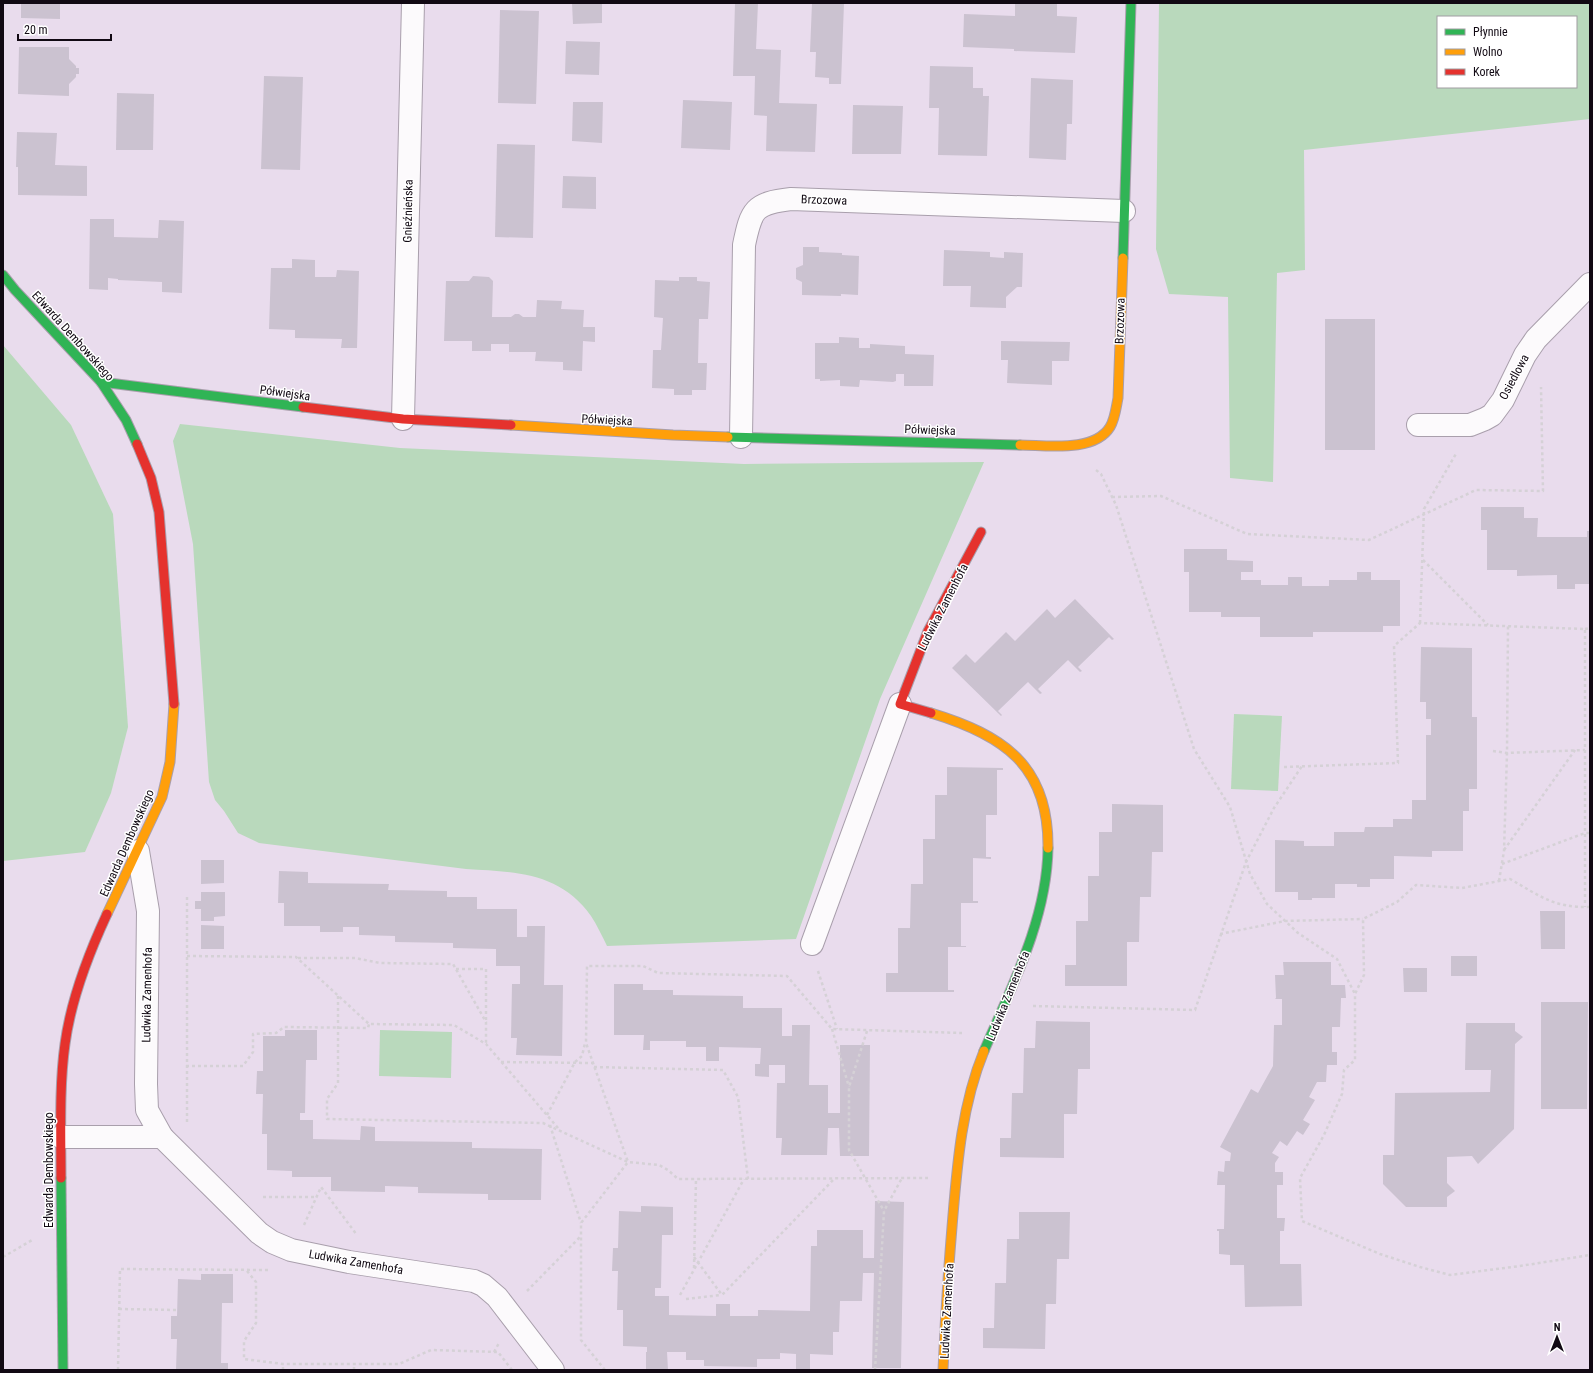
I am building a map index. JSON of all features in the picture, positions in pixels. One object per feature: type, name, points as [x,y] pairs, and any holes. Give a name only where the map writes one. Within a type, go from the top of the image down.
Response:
[{"type":"street","name":"Gnieźnieńska","points":[[403,419],[413,3]]},
{"type":"street","name":"Brzozowa","points":[[1108,429],[1116,415],[1118,398],[1131,3]]},
{"type":"street","name":"Brzozowa","points":[[741,437],[744,245],[748,222],[755,211],[764,204],[791,199],[1124,211]]},
{"type":"street","name":"Edwarda Dembowskiego","points":[[3,275],[15,290],[101,382],[126,420],[142,455],[151,478],[159,512],[174,709],[170,762],[162,798],[90,951],[76,995],[65,1044],[61,1137],[63,1370]]},
{"type":"street","name":"Osiedlowa","points":[[1418,425],[1470,425],[1492,415],[1503,400],[1525,355],[1536,339],[1590,284]]},
{"type":"street","name":"Półwiejska","points":[[101,382],[403,419],[576,430],[741,437],[1071,446],[1097,440],[1108,429]]},
{"type":"street","name":"Ludwika Zamenhofa","points":[[812,944],[928,631],[981,532]]},
{"type":"street","name":"Ludwika Zamenhofa","points":[[900,704],[946,718],[982,732],[1011,751],[1029,771],[1042,801],[1046,816],[1048,836],[1048,860],[1042,897],[1033,932],[1004,1006],[978,1066],[962,1124],[956,1178],[943,1370]]},
{"type":"street","name":"Ludwika Zamenhofa","points":[[138,851],[148,911],[147,1110],[162,1137],[259,1233],[272,1242],[291,1250],[474,1281],[483,1284],[508,1310],[553,1370]]},
{"type":"street","points":[[61,1137],[162,1137]]},
{"type":"path","points":[[1112,497],[1161,496],[1247,534],[1369,540],[1476,490],[1543,491],[1541,382]]},
{"type":"path","points":[[1420,623],[1424,509],[1470,425]]},
{"type":"path","points":[[1071,446],[1101,474],[1116,505],[1194,749],[1230,807],[1250,874],[1267,904],[1298,933],[1337,959],[1355,994]]},
{"type":"path","points":[[1422,560],[1488,626]]},
{"type":"path","points":[[1284,767],[1398,763],[1394,646],[1420,623],[1590,628]]},
{"type":"path","points":[[1499,881],[1504,851],[1507,752],[1508,626]]},
{"type":"path","points":[[1585,629],[1585,908]]},
{"type":"path","points":[[1504,851],[1575,750]]},
{"type":"path","points":[[1493,752],[1585,750]]},
{"type":"path","points":[[1004,1006],[1195,1010],[1246,862],[1274,808],[1302,766]]},
{"type":"path","points":[[1502,864],[1590,832]]},
{"type":"path","points":[[1220,934],[1285,921],[1363,919],[1397,902],[1416,885],[1462,888],[1510,879],[1548,901],[1576,908],[1590,907]]},
{"type":"path","points":[[187,894],[187,1128]]},
{"type":"path","points":[[1363,919],[1364,975],[1355,994],[1355,1060],[1344,1070],[1342,1094],[1324,1135],[1300,1178],[1302,1221],[1380,1254],[1450,1275],[1590,1255]]},
{"type":"path","points":[[812,944],[815,964],[837,1029]]},
{"type":"path","points":[[187,956],[355,958],[380,963],[453,964],[486,1022]]},
{"type":"path","points":[[298,958],[369,1024],[454,1025],[486,1044],[559,1129]]},
{"type":"path","points":[[547,1115],[575,1062],[582,1056],[586,1043],[587,966],[643,966],[658,973],[786,976],[832,1029],[849,1087],[849,1150],[884,1211]]},
{"type":"path","points":[[455,969],[486,970],[486,1044]]},
{"type":"path","points":[[338,996],[338,1083],[327,1099],[327,1119],[536,1123],[550,1125],[628,1162],[659,1165],[668,1170],[678,1179],[956,1178]]},
{"type":"path","points":[[186,1066],[243,1066],[253,1052],[253,1034],[276,1033],[284,1027],[368,1028],[369,1024]]},
{"type":"path","points":[[832,1029],[992,1034]]},
{"type":"path","points":[[849,1087],[867,1031]]},
{"type":"path","points":[[586,1043],[628,1162]]},
{"type":"path","points":[[501,1062],[593,1063]]},
{"type":"path","points":[[594,1067],[724,1070],[738,1096],[748,1179]]},
{"type":"path","points":[[550,1125],[581,1223],[581,1340],[605,1370]]},
{"type":"path","points":[[581,1223],[628,1162]]},
{"type":"path","points":[[875,1370],[884,1211],[902,1178]]},
{"type":"path","points":[[694,1270],[696,1179]]},
{"type":"path","points":[[680,1295],[744,1179]]},
{"type":"path","points":[[686,1299],[722,1295],[834,1179]]},
{"type":"path","points":[[118,1370],[120,1269],[264,1271],[275,1268],[291,1250],[321,1187],[380,1266]]},
{"type":"path","points":[[262,1197],[317,1197]]},
{"type":"path","points":[[3,1257],[61,1222]]},
{"type":"path","points":[[508,1310],[581,1236]]},
{"type":"path","points":[[694,1257],[722,1295]]},
{"type":"path","points":[[247,1271],[256,1282],[256,1323],[244,1341],[244,1359],[283,1364],[399,1364],[431,1350],[498,1352],[512,1370]]},
{"type":"path","points":[[119,1309],[177,1310]]},
{"type":"path","points":[[283,1364],[283,1370]]},
{"type":"path","points":[[354,1364],[354,1370]]},
{"type":"green space","points":[[1159,3],[1590,3],[1590,119],[1304,150],[1305,270],[1277,273],[1273,482],[1230,478],[1228,297],[1169,294],[1156,249]]},
{"type":"green space","points":[[3,345],[71,425],[113,514],[128,727],[111,793],[85,852],[3,861]]},
{"type":"green space","points":[[180,424],[400,448],[744,464],[984,462],[880,699],[796,939],[607,946],[593,919],[579,901],[551,883],[535,877],[502,871],[466,869],[259,843],[238,833],[215,800],[209,782],[193,544],[173,441]]},
{"type":"green space","points":[[1234,714],[1282,716],[1278,791],[1231,789]]},
{"type":"green space","points":[[380,1030],[452,1032],[451,1078],[379,1076]]},
{"type":"building","points":[[21,3],[60,3],[60,19],[21,18]]},
{"type":"building","points":[[572,3],[602,3],[602,23],[573,24]]},
{"type":"building","points":[[735,3],[758,3],[756,49],[781,50],[779,103],[817,104],[815,152],[766,151],[767,116],[754,115],[755,76],[733,76]]},
{"type":"building","points":[[812,3],[844,3],[841,84],[829,84],[829,78],[815,77],[816,52],[810,52]]},
{"type":"building","points":[[1015,3],[1057,3],[1057,16],[1077,17],[1075,53],[1014,51],[1014,49],[963,47],[964,14],[1015,16]]},
{"type":"building","points":[[500,10],[539,11],[536,104],[498,103]]},
{"type":"building","points":[[566,41],[600,42],[599,75],[565,74]]},
{"type":"building","points":[[19,47],[69,47],[69,59],[76,66],[76,68],[79,68],[79,74],[76,74],[76,77],[69,84],[69,96],[18,94]]},
{"type":"building","points":[[930,66],[973,67],[973,88],[983,88],[983,96],[989,96],[987,156],[938,155],[939,108],[929,108]]},
{"type":"building","points":[[264,76],[303,77],[300,170],[261,169]]},
{"type":"building","points":[[1031,78],[1073,80],[1072,124],[1067,124],[1066,160],[1029,158]]},
{"type":"building","points":[[117,93],[154,94],[153,150],[116,150]]},
{"type":"building","points":[[683,100],[732,102],[730,150],[681,148]]},
{"type":"building","points":[[573,102],[603,102],[602,143],[572,141]]},
{"type":"building","points":[[853,105],[903,106],[901,154],[852,154]]},
{"type":"building","points":[[17,132],[57,133],[55,165],[87,166],[87,196],[18,195],[18,167],[16,167]]},
{"type":"building","points":[[497,144],[535,145],[533,238],[495,237]]},
{"type":"building","points":[[563,176],[596,177],[596,209],[562,208]]},
{"type":"building","points":[[90,219],[114,219],[114,237],[158,238],[159,220],[184,221],[182,293],[162,292],[162,282],[118,280],[108,278],[108,290],[89,289]]},
{"type":"building","points":[[803,247],[819,247],[819,252],[842,253],[842,255],[859,256],[858,295],[802,295],[802,282],[796,279],[796,268],[803,265]]},
{"type":"building","points":[[944,250],[990,252],[990,257],[1004,258],[1004,252],[1023,253],[1022,287],[1017,287],[1006,297],[1006,308],[970,307],[971,286],[943,286]]},
{"type":"building","points":[[292,259],[315,260],[315,277],[336,277],[337,270],[359,271],[357,348],[341,348],[342,339],[295,338],[295,330],[269,329],[271,268],[292,268]]},
{"type":"building","points":[[473,276],[489,277],[493,281],[492,317],[511,317],[515,314],[519,314],[523,317],[536,317],[537,300],[562,301],[561,309],[584,310],[583,327],[595,327],[595,342],[583,341],[582,371],[563,370],[563,362],[535,361],[536,352],[509,352],[509,344],[491,344],[491,351],[472,351],[472,341],[444,341],[446,281],[469,281]]},
{"type":"building","points":[[679,277],[697,277],[697,281],[710,282],[708,319],[699,319],[698,363],[707,363],[706,390],[692,390],[692,395],[674,395],[674,389],[652,388],[653,350],[661,350],[663,318],[654,317],[655,280],[679,281]]},
{"type":"building","points":[[1325,319],[1375,319],[1375,450],[1325,450]]},
{"type":"building","points":[[839,337],[859,338],[859,348],[870,348],[870,344],[905,346],[905,354],[934,355],[933,386],[904,386],[904,374],[896,374],[896,381],[893,382],[860,380],[859,387],[840,386],[840,380],[820,381],[820,379],[815,379],[815,343],[839,343]]},
{"type":"building","points":[[1001,341],[1070,342],[1069,361],[1052,361],[1052,385],[1007,383],[1008,360],[1001,360]]},
{"type":"building","points":[[1481,507],[1524,507],[1524,518],[1538,518],[1537,537],[1587,537],[1587,531],[1590,531],[1590,584],[1575,584],[1575,589],[1557,589],[1557,575],[1517,576],[1517,570],[1487,570],[1487,530],[1481,530]]},
{"type":"building","points":[[1184,549],[1227,549],[1227,560],[1253,561],[1253,572],[1241,572],[1241,580],[1261,580],[1261,585],[1288,585],[1288,577],[1302,577],[1302,586],[1329,586],[1329,580],[1357,580],[1357,572],[1371,572],[1371,580],[1400,580],[1400,626],[1383,626],[1383,632],[1313,632],[1313,637],[1260,637],[1260,617],[1221,617],[1221,612],[1189,612],[1189,572],[1184,572]]},
{"type":"building","points":[[1075,599],[1114,639],[1112,640],[1109,637],[1078,667],[1082,671],[1080,672],[1068,660],[1038,689],[1042,693],[1040,694],[1028,682],[998,711],[1002,715],[1001,716],[952,668],[966,654],[975,663],[1006,632],[1015,641],[1047,609],[1055,618]]},
{"type":"building","points":[[1421,647],[1472,648],[1472,717],[1477,717],[1477,789],[1469,789],[1469,811],[1463,811],[1463,851],[1432,851],[1432,857],[1394,856],[1394,879],[1370,879],[1370,887],[1357,887],[1357,884],[1335,884],[1335,898],[1312,898],[1312,900],[1298,900],[1298,892],[1275,892],[1275,840],[1304,841],[1304,846],[1334,846],[1334,832],[1364,832],[1365,827],[1393,827],[1393,819],[1412,819],[1412,800],[1426,800],[1426,735],[1431,735],[1431,719],[1426,719],[1426,702],[1420,702]]},
{"type":"building","points":[[947,767],[1003,768],[1003,770],[997,770],[997,815],[986,815],[986,857],[991,857],[991,859],[973,858],[973,901],[978,901],[978,903],[961,903],[961,946],[966,947],[948,947],[948,990],[954,990],[954,992],[886,992],[886,973],[898,973],[898,928],[910,928],[911,884],[923,884],[923,839],[935,839],[935,795],[947,795]]},
{"type":"building","points":[[1112,804],[1163,805],[1163,852],[1152,852],[1151,897],[1140,897],[1139,942],[1127,942],[1127,986],[1065,986],[1065,965],[1076,965],[1076,921],[1088,921],[1088,876],[1099,876],[1099,832],[1112,832]]},
{"type":"building","points":[[201,860],[224,860],[224,883],[201,884]]},
{"type":"building","points":[[279,871],[308,872],[308,883],[389,884],[388,890],[447,891],[447,897],[477,897],[477,909],[517,909],[517,937],[527,937],[527,926],[545,926],[544,985],[563,985],[562,1056],[516,1055],[517,1038],[511,1038],[512,984],[520,984],[520,966],[496,966],[496,949],[453,948],[453,943],[395,942],[395,936],[359,935],[359,927],[343,927],[343,932],[320,932],[320,926],[284,926],[284,903],[278,903]]},
{"type":"building","points":[[201,892],[225,892],[225,916],[214,917],[214,921],[201,921],[201,909],[195,909],[195,901],[201,901]]},
{"type":"building","points":[[1540,911],[1565,911],[1565,949],[1541,949]]},
{"type":"building","points":[[201,925],[224,926],[224,949],[201,949]]},
{"type":"building","points":[[1451,956],[1477,956],[1477,976],[1451,976]]},
{"type":"building","points":[[1283,962],[1331,962],[1331,985],[1345,985],[1346,998],[1341,998],[1340,1027],[1332,1027],[1332,1052],[1337,1052],[1337,1065],[1327,1065],[1326,1082],[1317,1082],[1309,1097],[1315,1100],[1303,1120],[1310,1124],[1303,1135],[1297,1131],[1287,1146],[1280,1141],[1272,1153],[1279,1157],[1275,1163],[1275,1172],[1283,1172],[1283,1185],[1277,1185],[1277,1218],[1285,1218],[1284,1231],[1280,1231],[1280,1264],[1301,1264],[1302,1306],[1245,1307],[1244,1265],[1230,1265],[1230,1255],[1219,1254],[1219,1231],[1217,1231],[1217,1229],[1224,1229],[1225,1185],[1217,1185],[1218,1171],[1224,1172],[1225,1161],[1230,1161],[1231,1153],[1220,1147],[1251,1089],[1258,1093],[1273,1066],[1274,1025],[1282,1025],[1282,999],[1275,999],[1275,975],[1284,975]]},
{"type":"building","points":[[1403,968],[1427,968],[1427,992],[1404,992]]},
{"type":"building","points":[[614,984],[643,984],[643,990],[673,990],[673,995],[743,996],[743,1008],[782,1008],[782,1036],[792,1036],[792,1025],[810,1025],[809,1085],[828,1085],[828,1113],[840,1113],[840,1045],[870,1045],[869,1156],[840,1156],[839,1128],[828,1128],[827,1155],[781,1155],[782,1138],[776,1138],[777,1083],[785,1083],[785,1065],[769,1065],[769,1077],[755,1076],[755,1064],[760,1064],[761,1048],[719,1047],[719,1061],[706,1061],[706,1047],[686,1047],[686,1041],[650,1041],[650,1050],[643,1050],[644,1035],[614,1035]]},
{"type":"building","points":[[1541,1002],[1588,1002],[1587,1109],[1541,1109]]},
{"type":"building","points":[[1036,1021],[1090,1022],[1090,1069],[1078,1069],[1077,1114],[1064,1114],[1064,1158],[1000,1157],[1000,1138],[1011,1138],[1012,1093],[1023,1093],[1024,1048],[1035,1048]]},
{"type":"building","points":[[1466,1023],[1515,1023],[1515,1031],[1523,1037],[1515,1044],[1514,1129],[1478,1164],[1472,1156],[1447,1157],[1447,1183],[1455,1191],[1447,1197],[1447,1207],[1406,1207],[1383,1184],[1383,1155],[1394,1155],[1395,1093],[1490,1092],[1491,1070],[1465,1070]]},
{"type":"building","points":[[285,1030],[317,1030],[317,1060],[306,1060],[305,1113],[300,1113],[300,1120],[313,1120],[313,1139],[360,1140],[361,1126],[375,1127],[375,1141],[472,1142],[472,1148],[542,1149],[541,1200],[488,1200],[488,1194],[418,1193],[418,1187],[385,1186],[385,1192],[331,1191],[331,1177],[292,1177],[292,1171],[267,1170],[267,1134],[262,1134],[263,1094],[256,1094],[257,1071],[263,1071],[263,1036],[285,1036]]},
{"type":"building","points":[[875,1201],[904,1202],[901,1368],[872,1368],[874,1273],[863,1273],[862,1301],[840,1301],[839,1332],[833,1332],[833,1355],[810,1354],[810,1369],[796,1369],[796,1354],[780,1353],[780,1359],[757,1359],[757,1367],[704,1366],[704,1360],[686,1360],[686,1352],[667,1352],[668,1370],[646,1370],[647,1347],[623,1346],[623,1310],[617,1310],[618,1271],[612,1271],[613,1248],[618,1248],[619,1211],[641,1212],[641,1206],[673,1207],[673,1235],[662,1235],[661,1288],[655,1288],[655,1296],[669,1296],[669,1315],[716,1316],[716,1304],[730,1304],[730,1316],[758,1316],[758,1310],[810,1311],[811,1246],[817,1246],[817,1230],[863,1230],[863,1258],[874,1258]]},
{"type":"building","points":[[1019,1212],[1070,1212],[1069,1259],[1057,1259],[1056,1304],[1046,1304],[1045,1349],[983,1348],[983,1328],[994,1328],[995,1283],[1006,1283],[1007,1239],[1019,1239]]},
{"type":"building","points":[[201,1274],[233,1274],[233,1303],[222,1303],[221,1363],[228,1363],[228,1370],[176,1370],[177,1339],[171,1339],[171,1316],[177,1316],[178,1279],[201,1280]]},
{"type":"traffic: fast","points":[[1123,258],[1131,3]]},
{"type":"traffic: fast","points":[[3,275],[15,290],[101,382],[126,420],[137,444]]},
{"type":"traffic: fast","points":[[101,382],[303,407]]},
{"type":"traffic: fast","points":[[728,437],[1020,445]]},
{"type":"traffic: fast","points":[[984,1051],[1016,977],[1035,926],[1042,901],[1048,848]]},
{"type":"traffic: fast","points":[[61,1178],[63,1370]]},
{"type":"traffic: slow","points":[[1020,445],[1069,446],[1081,444],[1093,441],[1103,435],[1112,424],[1118,398],[1123,258]]},
{"type":"traffic: slow","points":[[511,425],[728,437]]},
{"type":"traffic: slow","points":[[107,914],[162,797],[170,762],[174,704]]},
{"type":"traffic: slow","points":[[931,713],[980,732],[1000,743],[1017,758],[1030,775],[1040,795],[1046,819],[1048,848]]},
{"type":"traffic: slow","points":[[943,1370],[949,1263],[958,1160],[970,1094],[984,1051]]},
{"type":"traffic: jam","points":[[303,407],[403,419],[511,425]]},
{"type":"traffic: jam","points":[[137,444],[151,478],[159,512],[174,704]]},
{"type":"traffic: jam","points":[[931,713],[900,704],[928,631],[981,532]]},
{"type":"traffic: jam","points":[[61,1178],[62,1077],[65,1044],[71,1010],[81,978],[93,945],[107,914]]}]
